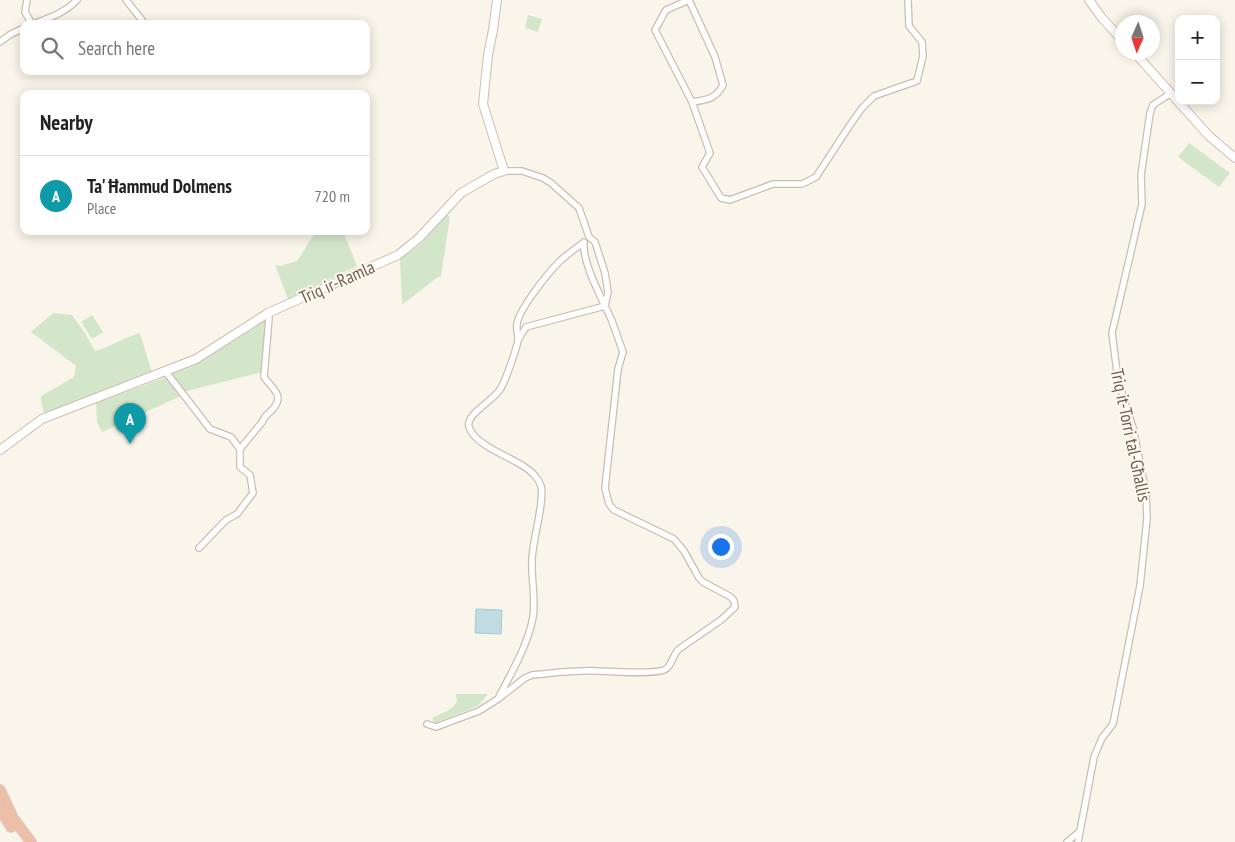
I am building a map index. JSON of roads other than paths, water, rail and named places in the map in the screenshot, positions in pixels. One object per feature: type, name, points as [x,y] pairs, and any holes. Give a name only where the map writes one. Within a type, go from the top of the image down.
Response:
[{"type":"highway","points":[[0,790],[13,818],[31,842]]},
{"type":"highway","points":[[0,808],[11,828],[22,842]]},
{"type":"main road","points":[[497,0],[488,55],[483,104],[504,171]]},
{"type":"main road","points":[[1089,0],[1115,32]]},
{"type":"main road","points":[[1141,60],[1208,136],[1235,158]]},
{"type":"main road","name":"Triq ir-Ramla","points":[[0,450],[42,419],[166,372],[196,358],[268,313],[398,255],[419,238],[461,193],[494,174],[504,171]]},
{"type":"street","points":[[27,0],[25,12],[30,20]]},
{"type":"street","points":[[43,20],[67,9],[77,0]]},
{"type":"street","points":[[126,0],[142,20]]},
{"type":"street","points":[[692,102],[707,100],[719,94],[724,85],[715,57],[689,0],[666,10],[655,30],[692,102],[710,153],[702,168],[721,198],[730,200],[773,184],[802,184],[816,177],[850,124],[874,96],[917,81],[923,56],[922,42],[909,26],[908,0]]},
{"type":"street","points":[[0,42],[20,30]]},
{"type":"street","name":"Triq it-Torri tal-Għallis","points":[[1078,842],[1094,757],[1102,738],[1113,724],[1140,586],[1147,519],[1146,493],[1132,428],[1118,380],[1112,333],[1142,204],[1141,175],[1150,113],[1153,105],[1171,93]]},
{"type":"street","points":[[504,171],[522,171],[550,183],[579,208],[589,237],[595,242],[605,273],[608,292],[605,306]]},
{"type":"street","points":[[518,340],[517,324],[522,310],[533,294],[559,262],[589,237]]},
{"type":"street","points":[[427,724],[436,727],[479,711],[532,675],[664,670],[671,664],[674,654],[679,649],[721,620],[734,607],[732,597],[698,578],[684,551],[674,539],[614,510],[609,504],[605,488],[618,369],[623,352],[595,283],[583,243]]},
{"type":"street","points":[[498,699],[526,642],[534,615],[532,560],[541,500],[541,486],[535,475],[529,470],[476,438],[468,423],[472,415],[493,399],[501,389],[518,340],[526,327],[605,306]]},
{"type":"street","points":[[199,548],[226,520],[237,514],[253,493],[250,475],[240,467],[240,449],[278,401],[278,395],[274,388],[264,377],[270,318],[268,313]]},
{"type":"street","points":[[166,372],[210,429],[230,437],[240,449]]},
{"type":"street","points":[[1067,842],[1079,832]]},
{"type":"water","points":[[476,609],[502,610],[501,634],[475,633]]},
{"type":"place","name":"Ta' Ħammud Dolmens","points":[[130,444]]}]
